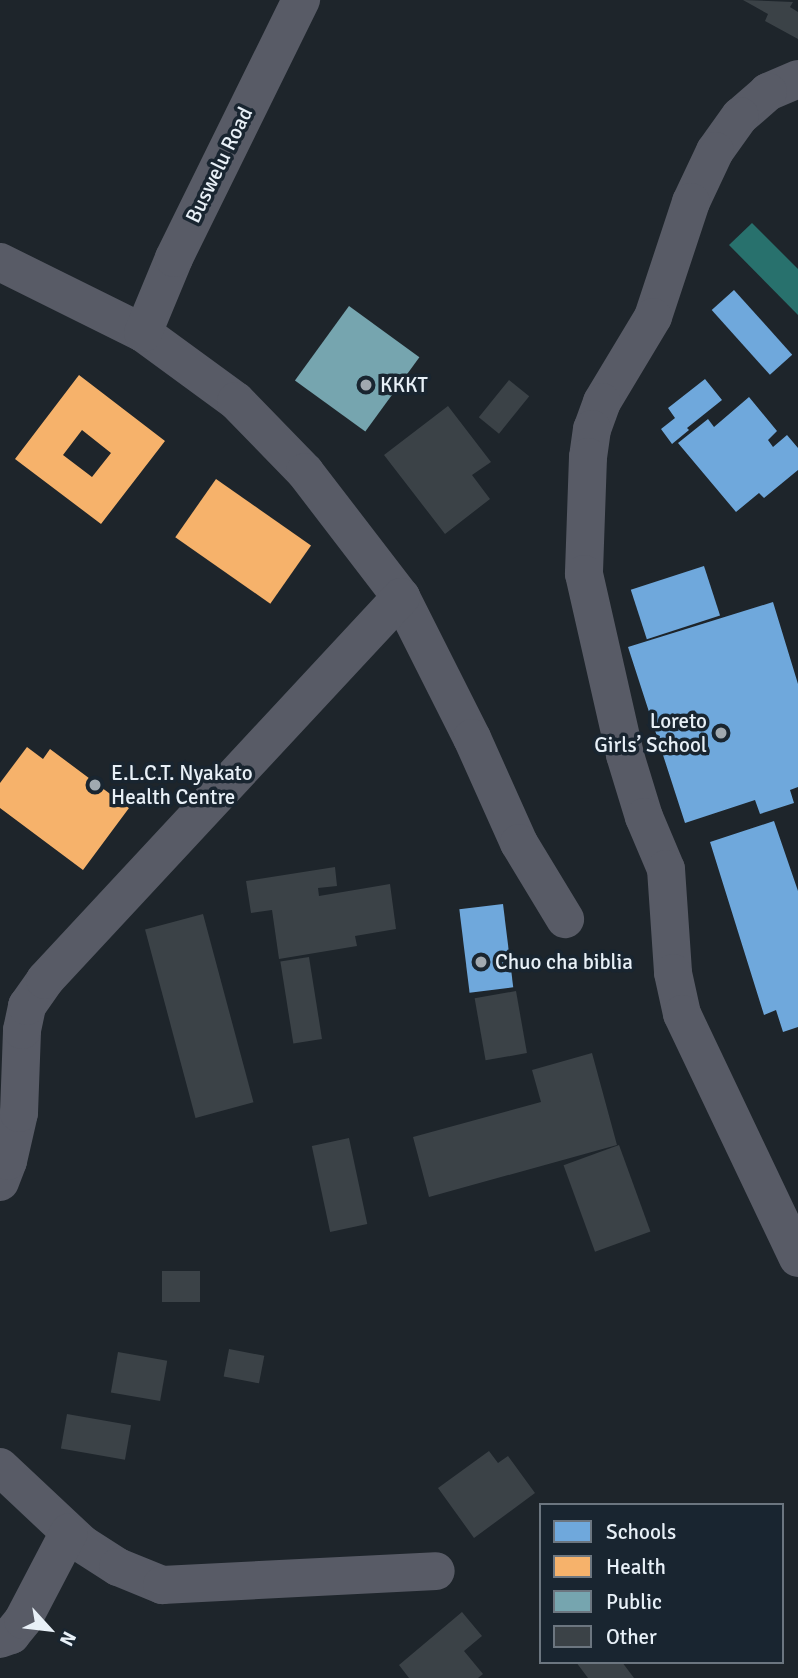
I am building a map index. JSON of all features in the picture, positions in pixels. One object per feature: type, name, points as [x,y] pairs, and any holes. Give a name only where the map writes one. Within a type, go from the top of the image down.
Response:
[{"type":"street","name":"Buswelu Road","points":[[143,334],[174,258],[301,0]]},
{"type":"street","points":[[798,79],[768,92],[740,116],[715,151],[691,202],[653,317],[601,402],[592,429],[588,457],[584,574],[625,755],[644,817],[666,869],[673,974],[682,1014],[798,1258]]},
{"type":"street","points":[[0,262],[143,334],[244,410],[305,472],[401,597],[471,738],[519,843],[565,919]]},
{"type":"street","points":[[0,1182],[8,1161],[19,1113],[27,1006],[45,980],[401,597]]},
{"type":"street","points":[[0,1466],[69,1532],[118,1567],[162,1585],[436,1571]]},
{"type":"street","points":[[0,1639],[11,1635],[23,1620],[69,1532]]},
{"type":"shaded area","points":[[752,223],[798,269],[798,315],[729,245]]},
{"type":"building: Schools","points":[[734,290],[792,355],[770,375],[712,310]]},
{"type":"building: Schools","points":[[705,379],[722,400],[687,428],[689,430],[672,444],[661,429],[675,418],[668,408]]},
{"type":"building: Schools","points":[[749,397],[777,431],[768,440],[773,447],[787,435],[798,448],[798,470],[764,498],[759,493],[736,512],[678,443],[708,419],[714,427]]},
{"type":"building: Schools","points":[[704,566],[720,615],[647,639],[631,590]]},
{"type":"building: Schools","points":[[773,602],[798,684],[798,787],[790,790],[794,803],[760,814],[755,800],[685,823],[628,647]]},
{"type":"building: Schools","points":[[774,821],[798,891],[798,1027],[783,1032],[776,1010],[764,1015],[710,842]]},
{"type":"building: Schools","points":[[503,904],[513,987],[470,993],[459,909]]},
{"type":"building: Health","points":[[79,375],[165,441],[101,524],[15,459]],"holes":[[[82,430],[111,453],[92,477],[63,455]]]},
{"type":"building: Health","points":[[216,479],[311,546],[270,604],[175,537]]},
{"type":"building: Health","points":[[27,747],[43,759],[50,749],[129,808],[83,870],[0,808],[0,783]]},
{"type":"building: Public","points":[[349,306],[419,357],[365,432],[295,380]]},
{"type":"building: Other","points":[[743,0],[793,2],[790,7],[798,12],[798,39],[765,21],[768,14]]},
{"type":"building: Other","points":[[509,380],[529,396],[499,434],[479,417]]},
{"type":"building: Other","points":[[448,406],[491,462],[472,475],[490,499],[445,534],[384,455]]},
{"type":"building: Other","points":[[335,867],[337,886],[318,888],[319,896],[390,884],[396,929],[355,936],[357,946],[279,959],[272,910],[251,913],[246,881]]},
{"type":"building: Other","points":[[203,914],[253,1102],[196,1118],[145,930]]},
{"type":"building: Other","points":[[309,957],[322,1039],[293,1044],[280,962]]},
{"type":"building: Other","points":[[516,991],[527,1053],[486,1060],[475,998]]},
{"type":"building: Other","points":[[592,1053],[617,1145],[429,1197],[413,1137],[541,1102],[532,1070]]},
{"type":"building: Other","points":[[349,1138],[367,1224],[330,1232],[312,1146]]},
{"type":"building: Other","points":[[619,1145],[650,1231],[595,1252],[564,1165]]},
{"type":"building: Other","points":[[162,1271],[200,1271],[200,1302],[162,1302]]},
{"type":"building: Other","points":[[229,1349],[264,1356],[259,1383],[224,1376]]},
{"type":"building: Other","points":[[118,1352],[167,1361],[160,1401],[111,1392]]},
{"type":"building: Other","points":[[67,1414],[131,1425],[125,1460],[61,1448]]},
{"type":"building: Other","points":[[489,1451],[498,1463],[508,1456],[535,1493],[474,1538],[438,1488]]},
{"type":"building: Other","points":[[462,1612],[482,1636],[464,1651],[483,1674],[478,1678],[409,1678],[399,1665]]},
{"type":"building: Other","points":[[578,1664],[624,1664],[634,1678],[588,1678]]},
{"type":"place","name":"KKKT","points":[[366,385]]},
{"type":"place","name":"Loreto Girls’ School","points":[[721,733]]},
{"type":"place","name":"E.L.C.T. Nyakato Health Centre","points":[[95,785]]},
{"type":"place","name":"Chuo cha biblia","points":[[481,962]]}]
